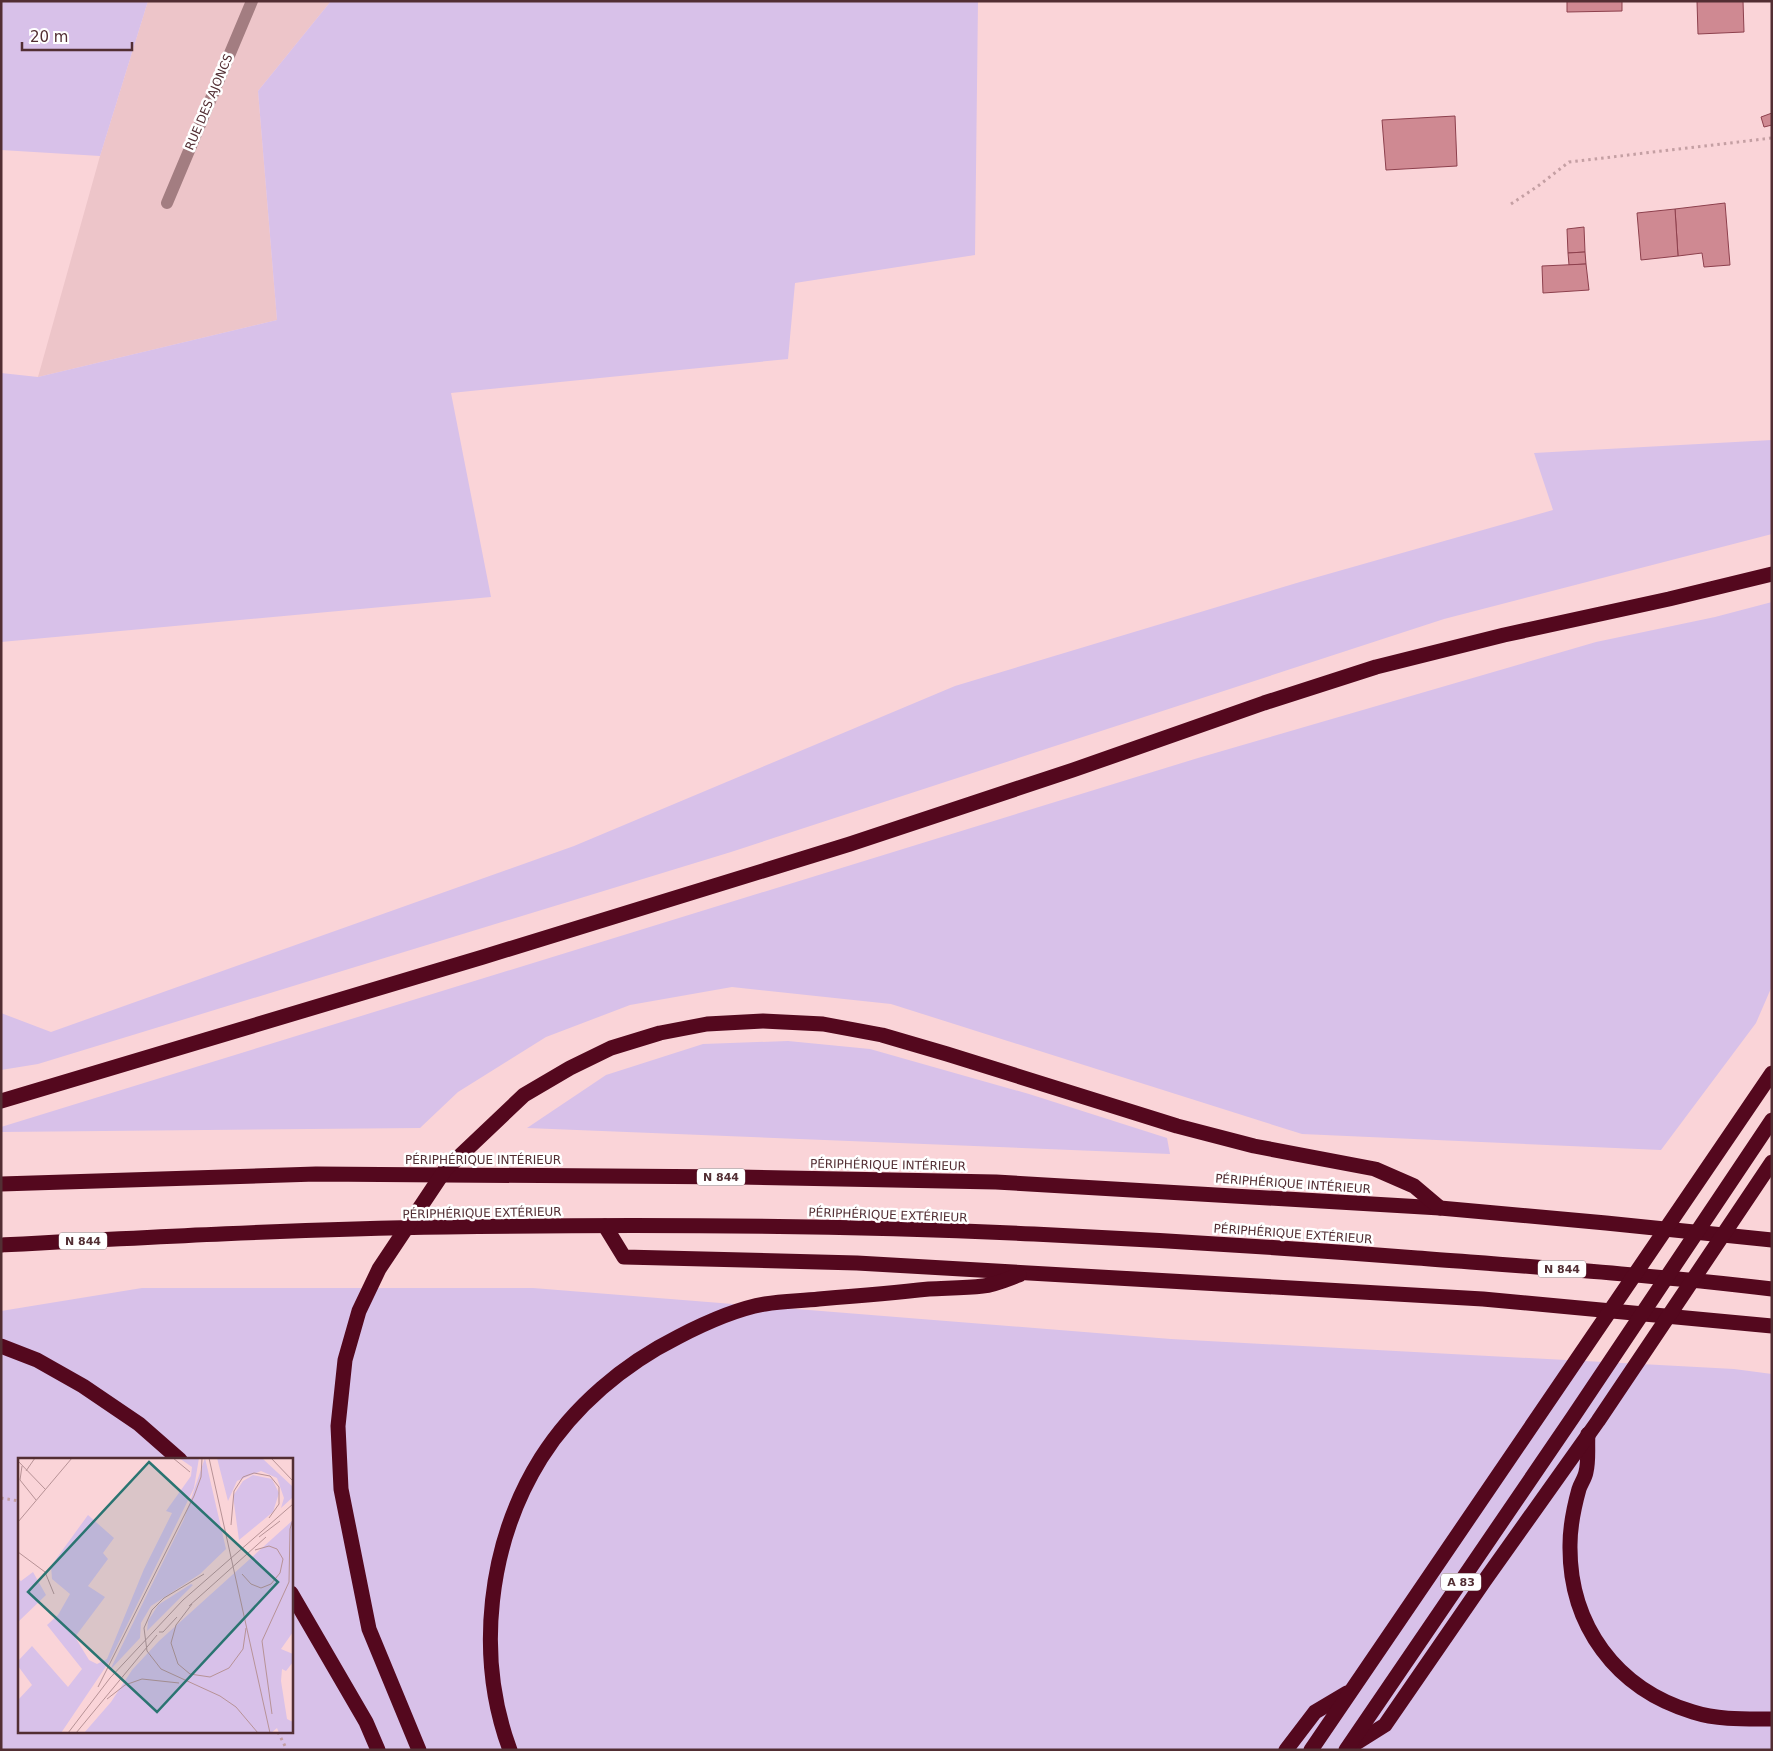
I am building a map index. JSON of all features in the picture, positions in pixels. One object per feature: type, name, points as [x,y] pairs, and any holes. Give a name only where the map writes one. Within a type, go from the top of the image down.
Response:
[{"type":"highway","points":[[1,1101],[483,957],[850,844],[1074,770],[1264,703],[1376,667],[1504,635],[1669,599],[1772,574]]},
{"type":"highway","points":[[419,1750],[369,1630],[341,1489],[338,1426],[346,1360],[359,1311],[379,1269],[445,1170],[524,1094],[570,1068],[611,1048],[660,1033],[707,1024],[763,1021],[823,1024],[882,1035],[1177,1126],[1254,1146],[1375,1169],[1414,1186],[1440,1208]]},
{"type":"highway","name":"A 83","points":[[1311,1750],[1772,1073]]},
{"type":"highway","name":"A 83","points":[[1347,1749],[1574,1417],[1772,1120]]},
{"type":"highway","points":[[1347,1749],[1385,1725],[1598,1421],[1772,1162]]},
{"type":"highway","name":"PÉRIPHÉRIQUE INTÉRIEUR","points":[[1,1184],[316,1174],[739,1177],[996,1182],[1440,1208],[1772,1240]]},
{"type":"highway","points":[[605,1226],[624,1257],[857,1262],[1483,1299],[1772,1326]]},
{"type":"highway","name":"PÉRIPHÉRIQUE EXTÉRIEUR","points":[[1,1245],[299,1231],[446,1227],[760,1227],[1041,1234],[1352,1253],[1558,1269],[1772,1290]]},
{"type":"highway","points":[[510,1750],[492,1683],[490,1635],[494,1582],[520,1497],[542,1458],[567,1423],[599,1390],[634,1363],[666,1343],[722,1317],[756,1306],[941,1288],[986,1286],[1026,1272]]},
{"type":"highway","points":[[1,1346],[37,1360],[83,1386],[139,1424],[178,1458]]},
{"type":"highway","points":[[1588,1434],[1586,1473],[1578,1496],[1570,1543],[1570,1572],[1576,1598],[1586,1625],[1617,1667],[1633,1682],[1658,1698],[1694,1712],[1716,1717],[1772,1719]]},
{"type":"highway","points":[[292,1595],[366,1722],[378,1750]]},
{"type":"highway","points":[[1286,1750],[1315,1712],[1353,1689]]},
{"type":"street","name":"RUE DES AJONCS","points":[[166,203],[252,1]]},
{"type":"path","points":[[1511,204],[1569,162],[1772,138]]},
{"type":"path","points":[[1,1498],[18,1501]]},
{"type":"path","points":[[279,1734],[287,1750]]},
{"type":"shaded area","points":[[1,1],[148,1],[100,156],[1,150]]},
{"type":"shaded area","points":[[148,1],[331,1],[258,91],[277,320],[38,377],[100,156]]},
{"type":"shaded area","points":[[331,1],[978,1],[975,255],[795,283],[788,359],[451,393],[491,597],[1,642],[1,373],[38,377],[277,320],[258,91]]},
{"type":"shaded area","points":[[1772,440],[1772,534],[1444,619],[731,852],[38,1064],[1,1070],[1,1013],[51,1032],[574,846],[955,686],[1300,582],[1553,510],[1534,453]]},
{"type":"shaded area","points":[[1772,602],[1772,986],[1756,1023],[1661,1150],[1302,1134],[891,1004],[732,987],[630,1005],[546,1037],[458,1092],[420,1128],[1,1132],[1,1127],[1198,758],[1596,642],[1715,617]]},
{"type":"shaded area","points":[[788,1041],[870,1049],[1029,1094],[1167,1138],[1170,1154],[527,1128],[606,1075],[703,1044]]},
{"type":"shaded area","points":[[142,1288],[533,1288],[1171,1339],[1734,1369],[1772,1374],[1772,1750],[1,1750],[1,1311]]},
{"type":"building","points":[[1567,1],[1622,1],[1622,11],[1567,12]]},
{"type":"building","points":[[1697,1],[1743,1],[1744,32],[1698,34]]},
{"type":"building","points":[[1772,113],[1772,125],[1764,127],[1761,117]]},
{"type":"building","points":[[1455,116],[1457,166],[1386,170],[1382,120]]},
{"type":"building","points":[[1725,203],[1730,265],[1704,267],[1702,253],[1678,256],[1675,209]]},
{"type":"building","points":[[1675,209],[1678,256],[1641,260],[1637,213]]},
{"type":"building","points":[[1584,227],[1585,252],[1568,253],[1567,229]]},
{"type":"building","points":[[1585,252],[1586,264],[1569,265],[1568,253]]},
{"type":"building","points":[[1586,264],[1589,290],[1543,293],[1542,266]]}]
